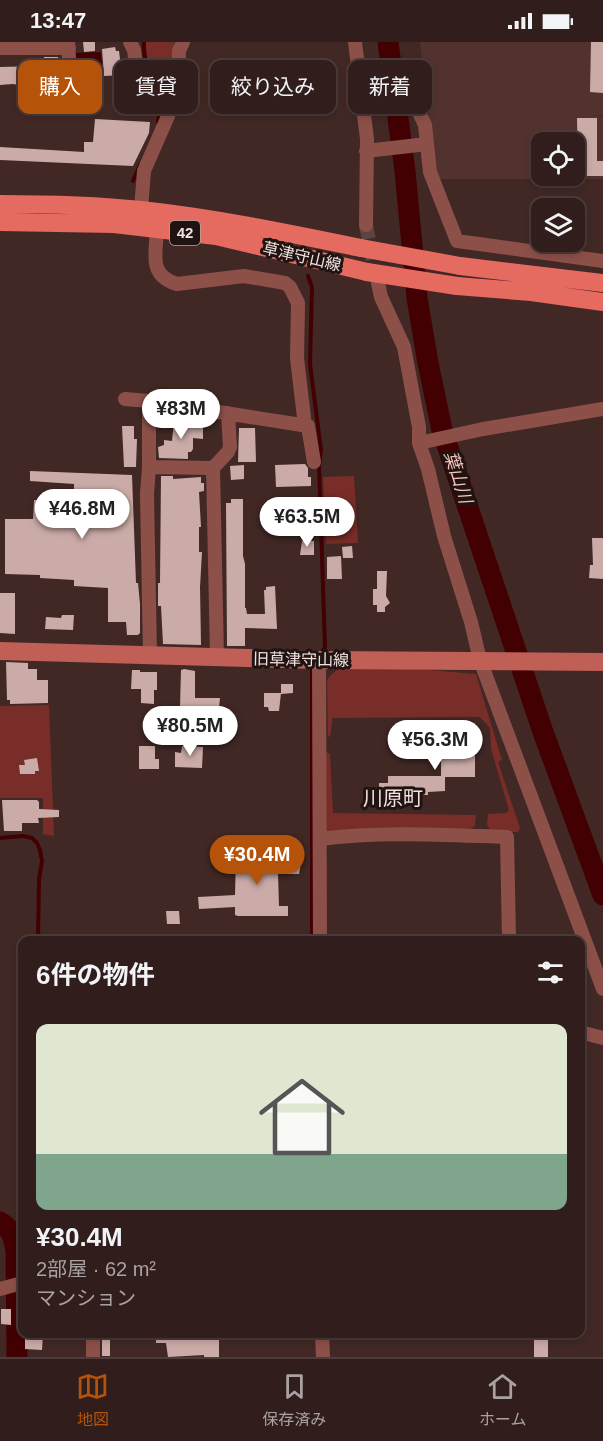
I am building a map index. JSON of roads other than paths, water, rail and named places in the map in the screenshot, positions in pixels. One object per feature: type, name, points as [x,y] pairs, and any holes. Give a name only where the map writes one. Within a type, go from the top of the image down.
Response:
[{"type":"main road","name":"草津守山線","points":[[0,204],[72,204],[141,210],[302,235],[460,266],[603,283]]},
{"type":"main road","name":"草津守山線","points":[[0,222],[114,224],[216,236],[372,277],[531,292],[603,302]]},
{"type":"street","points":[[130,42],[135,60]]},
{"type":"street","points":[[141,210],[144,171],[168,116],[169,104],[178,86],[179,51],[183,42]]},
{"type":"street","points":[[355,42],[363,101],[366,225]]},
{"type":"street","points":[[0,48],[69,45],[70,60]]},
{"type":"street","points":[[420,114],[425,125],[430,172],[457,241],[603,261]]},
{"type":"street","points":[[366,151],[427,144]]},
{"type":"street","points":[[157,229],[155,265],[160,275],[167,281],[177,284],[244,276],[285,283],[290,287],[298,303],[297,358],[305,426]]},
{"type":"street","points":[[372,277],[404,347],[419,427],[419,443],[428,468],[444,536],[482,660],[584,936]]},
{"type":"street","points":[[125,399],[305,426],[309,429],[314,462]]},
{"type":"street","points":[[149,401],[147,494],[150,655]]},
{"type":"street","points":[[419,443],[479,430],[603,409]]},
{"type":"street","points":[[217,657],[213,468],[230,447],[228,413]]},
{"type":"street","points":[[149,467],[213,468]]},
{"type":"street","name":"旧草津守山線","points":[[0,651],[319,660],[603,662]]},
{"type":"street","points":[[319,660],[320,936]]},
{"type":"street","points":[[320,839],[359,834],[507,837],[509,936]]},
{"type":"street","points":[[585,940],[603,989]]},
{"type":"street","points":[[585,1033],[603,1038]]},
{"type":"street","points":[[93,1338],[93,1357]]},
{"type":"street","points":[[322,1338],[323,1357]]},
{"type":"waterway","points":[[144,42],[146,63],[158,101],[158,122]]},
{"type":"waterway","name":"葉山川","points":[[388,42],[405,171],[417,298],[442,430],[543,732],[603,895]]},
{"type":"waterway","points":[[133,181],[140,165]]},
{"type":"waterway","points":[[308,276],[312,287],[310,364],[321,450],[319,466],[325,647],[321,654]]},
{"type":"waterway","points":[[312,936],[312,669],[314,666]]},
{"type":"waterway","points":[[0,838],[23,836],[32,838],[40,850],[42,861],[39,879],[38,936]]},
{"type":"waterway","points":[[0,1222],[12,1234],[16,1251],[17,1357]]},
{"type":"tunnel","points":[[366,225],[377,281]]},
{"type":"district","name":"川原町","points":[[393,798]]}]
